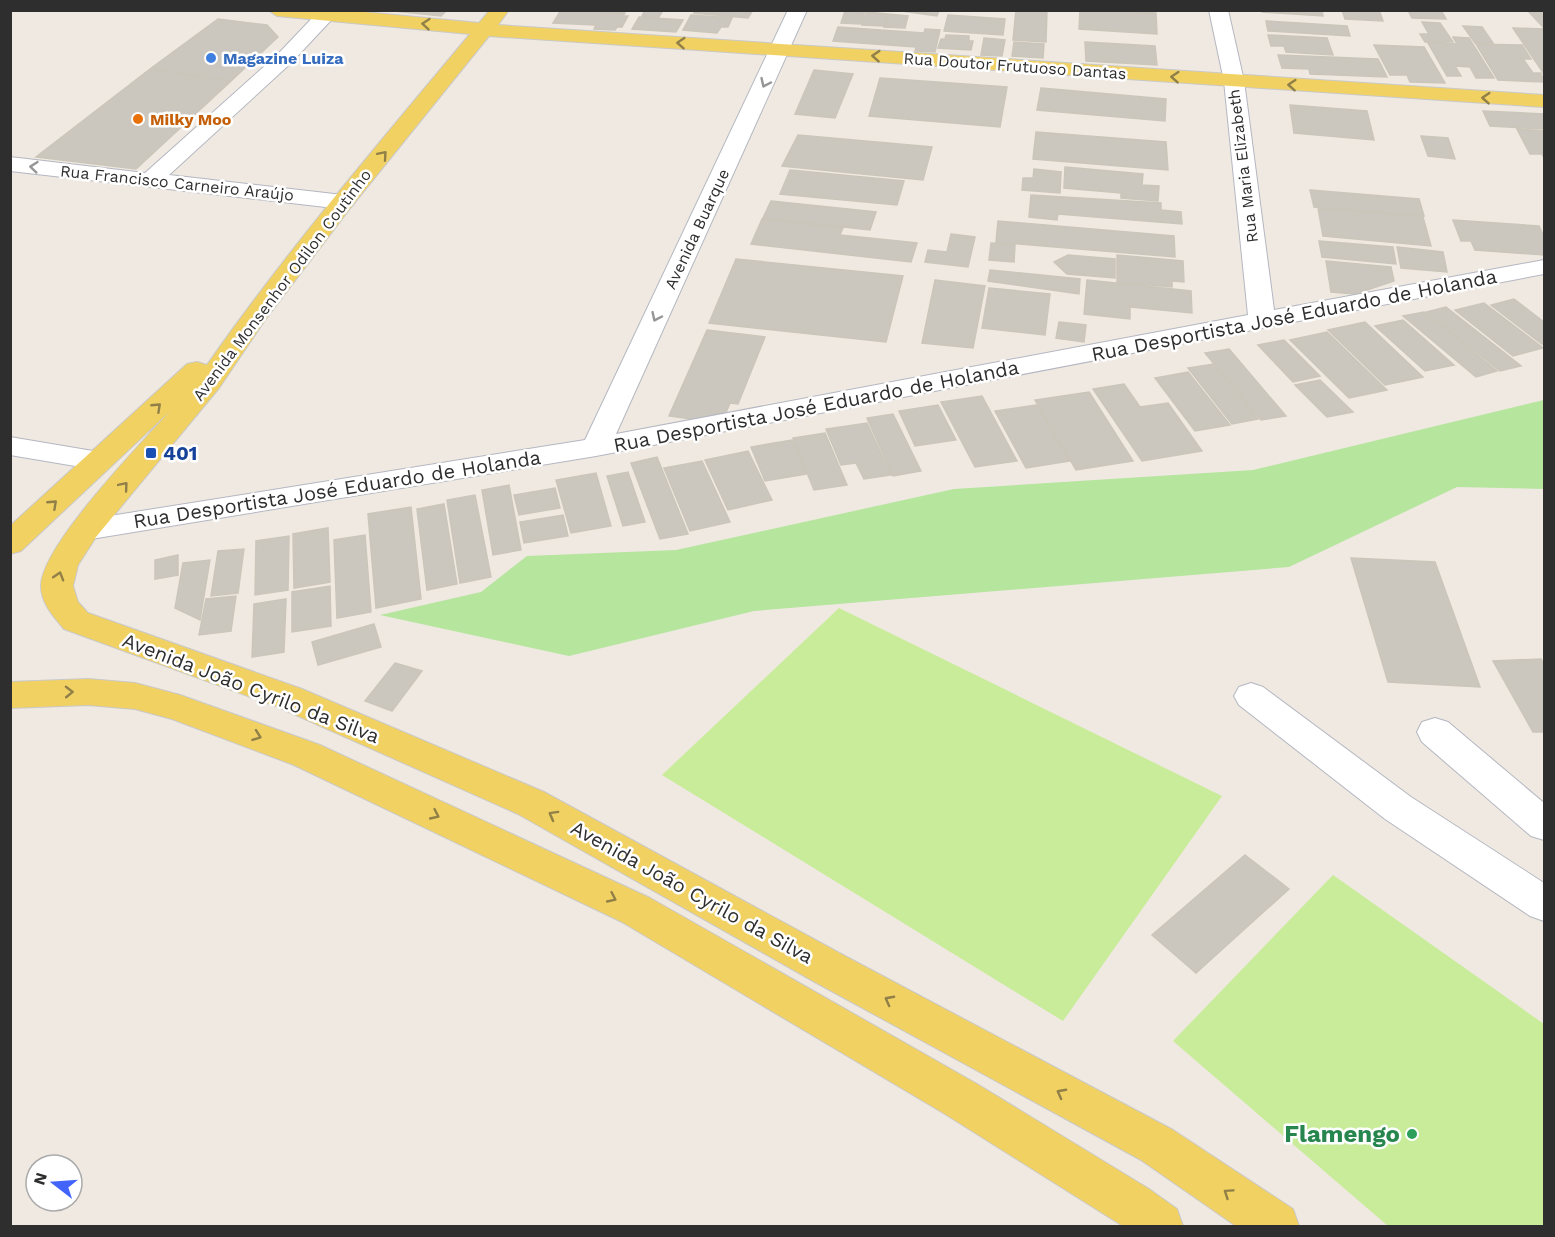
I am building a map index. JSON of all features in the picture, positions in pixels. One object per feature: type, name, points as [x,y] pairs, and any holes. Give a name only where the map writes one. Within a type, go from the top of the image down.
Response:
[{"type":"main road","name":"Rua Doutor Frutuoso Dantas","points":[[277,10],[484,29],[1545,101]]},
{"type":"main road","name":"Avenida Monsenhor Odilon Coutinho","points":[[76,621],[63,609],[56,596],[57,578],[68,554],[85,530],[209,382],[255,315],[343,202],[500,10]]},
{"type":"main road","points":[[10,544],[255,315]]},
{"type":"main road","name":"Avenida João Cyrilo da Silva","points":[[76,621],[290,698],[531,803],[828,968],[1157,1145],[1276,1227]]},
{"type":"main road","points":[[10,695],[88,692],[135,696],[180,708],[307,755],[636,910],[962,1099],[1133,1205],[1160,1227]]},
{"type":"street","name":"Avenida Buarque","points":[[596,447],[798,10]]},
{"type":"street","name":"Rua Maria Elizabeth","points":[[1218,10],[1234,81],[1262,322]]},
{"type":"street","points":[[150,180],[284,59],[324,16]]},
{"type":"street","name":"Rua Francisco Carneiro Araújo","points":[[10,164],[343,202]]},
{"type":"street","name":"Rua Desportista José Eduardo de Holanda","points":[[85,530],[596,447],[1545,267]]},
{"type":"street","points":[[10,447],[99,461]]},
{"type":"street","points":[[1251,696],[1398,808],[1545,904]]},
{"type":"street","points":[[1435,732],[1545,825]]},
{"type":"green space","points":[[1544,400],[1544,489],[1457,487],[1289,567],[754,611],[569,656],[380,615],[481,592],[527,556],[676,550],[954,489],[1253,470]]},
{"type":"green space","points":[[839,608],[1222,796],[1063,1021],[662,775]]},
{"type":"green space","name":"Flamengo","points":[[1333,875],[1544,1024],[1544,1226],[1388,1226],[1173,1041]]},
{"type":"building","points":[[384,10],[447,10],[441,16]]},
{"type":"building","points":[[561,10],[625,13],[623,16],[628,16],[622,27],[617,27],[615,30],[594,29],[596,25],[553,23]]},
{"type":"building","points":[[645,10],[662,12],[659,17],[642,16]]},
{"type":"building","points":[[696,10],[753,10],[748,18],[694,13]]},
{"type":"building","points":[[894,10],[939,10],[937,16]]},
{"type":"building","points":[[1016,10],[1047,10],[1046,42],[1013,40]]},
{"type":"building","points":[[1080,10],[1156,13],[1157,34],[1079,29]]},
{"type":"building","points":[[1261,10],[1322,10],[1323,16],[1262,12]]},
{"type":"building","points":[[1342,10],[1379,10],[1383,21],[1345,19]]},
{"type":"building","points":[[1408,10],[1441,10],[1446,19],[1412,18]]},
{"type":"building","points":[[1544,10],[1544,28],[1529,12]]},
{"type":"building","points":[[845,11],[865,12],[861,24],[841,23]]},
{"type":"building","points":[[867,12],[887,14],[883,26],[862,25]]},
{"type":"building","points":[[888,14],[908,16],[905,28],[884,27]]},
{"type":"building","points":[[691,15],[732,18],[728,27],[721,27],[717,33],[683,30]]},
{"type":"building","points":[[948,15],[1005,19],[1003,35],[944,31]]},
{"type":"building","points":[[639,17],[683,20],[676,32],[632,29]]},
{"type":"building","name":"Magazine Luiza","points":[[218,19],[267,25],[278,37],[231,81],[150,69]]},
{"type":"building","points":[[1266,21],[1347,26],[1350,36],[1268,31]]},
{"type":"building","points":[[1422,22],[1440,23],[1453,42],[1425,42],[1420,34],[1429,34]]},
{"type":"building","points":[[1463,26],[1482,27],[1493,43],[1475,43]]},
{"type":"building","points":[[838,27],[924,33],[925,29],[940,30],[935,52],[915,51],[916,47],[833,41]]},
{"type":"building","points":[[1513,28],[1544,29],[1544,74]]},
{"type":"building","points":[[946,35],[969,36],[969,41],[973,41],[971,50],[938,48],[941,39],[945,39]]},
{"type":"building","points":[[1268,35],[1327,38],[1333,55],[1286,52],[1284,46],[1271,46]]},
{"type":"building","points":[[1453,37],[1469,38],[1494,78],[1476,78],[1470,67],[1455,66],[1461,76],[1447,76],[1428,43],[1457,44]]},
{"type":"building","points":[[984,38],[1005,40],[1002,56],[981,55]]},
{"type":"building","points":[[1014,42],[1044,44],[1043,58],[1012,56]]},
{"type":"building","points":[[1085,42],[1155,46],[1157,65],[1086,61]]},
{"type":"building","points":[[1476,44],[1522,45],[1531,59],[1523,59],[1533,73],[1541,73],[1544,82],[1498,80]]},
{"type":"building","points":[[1374,45],[1424,47],[1445,83],[1410,82],[1407,75],[1390,75]]},
{"type":"building","points":[[1278,55],[1378,59],[1387,77],[1310,74],[1309,69],[1282,68]]},
{"type":"building","name":"Milky Moo","points":[[150,69],[231,81],[136,169],[36,157]]},
{"type":"building","points":[[814,70],[853,74],[835,118],[795,114]]},
{"type":"building","points":[[880,78],[1007,87],[1000,127],[869,116]]},
{"type":"building","points":[[1041,88],[1166,99],[1165,121],[1037,110]]},
{"type":"building","points":[[1290,105],[1367,111],[1374,140],[1294,133]]},
{"type":"building","points":[[1483,111],[1544,114],[1544,129],[1490,126]]},
{"type":"building","points":[[1517,129],[1544,131],[1544,158],[1542,154],[1530,154]]},
{"type":"building","points":[[1036,132],[1166,142],[1168,170],[1033,159]]},
{"type":"building","points":[[798,135],[932,147],[923,180],[782,166]]},
{"type":"building","points":[[1421,136],[1448,138],[1455,159],[1428,156]]},
{"type":"building","points":[[1065,167],[1143,174],[1142,185],[1159,186],[1158,201],[1121,198],[1121,193],[1064,188]]},
{"type":"building","points":[[1034,169],[1061,172],[1060,193],[1022,190],[1023,178],[1033,178]]},
{"type":"building","points":[[790,170],[904,181],[897,205],[780,194]]},
{"type":"building","points":[[1310,190],[1419,199],[1424,216],[1314,207]]},
{"type":"building","points":[[1031,195],[1161,203],[1161,210],[1181,212],[1182,224],[1058,214],[1057,220],[1029,217]]},
{"type":"building","points":[[771,201],[876,212],[870,230],[763,218]]},
{"type":"building","points":[[1318,208],[1423,217],[1431,246],[1323,236]]},
{"type":"building","points":[[762,219],[843,228],[840,235],[917,243],[911,262],[751,244]]},
{"type":"building","points":[[1453,220],[1539,226],[1544,237],[1544,255],[1475,250],[1471,241],[1461,241]]},
{"type":"building","points":[[998,221],[1174,236],[1175,257],[996,242]]},
{"type":"building","points":[[951,234],[975,237],[968,267],[925,262],[928,250],[947,252]]},
{"type":"building","points":[[1319,241],[1393,247],[1396,264],[1322,257]]},
{"type":"building","points":[[991,243],[1015,245],[1014,262],[989,260]]},
{"type":"building","points":[[1397,247],[1443,252],[1447,272],[1401,268]]},
{"type":"building","points":[[1068,255],[1115,259],[1115,278],[1067,274],[1054,262]]},
{"type":"building","points":[[1117,255],[1183,261],[1184,282],[1172,281],[1172,287],[1117,282]]},
{"type":"building","points":[[736,259],[903,276],[886,342],[709,323]]},
{"type":"building","points":[[1326,261],[1391,267],[1394,281],[1355,294],[1331,292]]},
{"type":"building","points":[[990,270],[1080,279],[1079,294],[988,281]]},
{"type":"building","points":[[935,280],[985,286],[973,348],[922,343]]},
{"type":"building","points":[[1087,280],[1191,291],[1192,313],[1130,307],[1130,319],[1084,314]]},
{"type":"building","points":[[989,288],[1050,294],[1045,335],[982,328]]},
{"type":"building","points":[[1514,299],[1544,322],[1544,343],[1542,344],[1491,305]]},
{"type":"building","points":[[1484,303],[1543,348],[1513,356],[1455,310]]},
{"type":"building","points":[[1446,307],[1521,366],[1500,371],[1426,312]]},
{"type":"building","points":[[1424,312],[1497,371],[1476,377],[1403,316]]},
{"type":"building","points":[[1403,320],[1454,365],[1425,371],[1375,326]]},
{"type":"building","points":[[1059,322],[1086,325],[1084,342],[1056,338]]},
{"type":"building","points":[[1365,322],[1423,377],[1385,385],[1328,330]]},
{"type":"building","points":[[707,330],[765,337],[738,404],[730,403],[725,415],[714,414],[712,422],[669,416]]},
{"type":"building","points":[[1327,332],[1387,390],[1349,398],[1290,340]]},
{"type":"building","points":[[1284,340],[1320,376],[1293,382],[1258,345]]},
{"type":"building","points":[[1229,349],[1286,416],[1261,420],[1205,353]]},
{"type":"building","points":[[1214,364],[1258,419],[1232,424],[1188,368]]},
{"type":"building","points":[[1188,372],[1230,425],[1195,431],[1155,378]]},
{"type":"building","points":[[1320,380],[1353,412],[1327,417],[1295,385]]},
{"type":"building","points":[[1124,384],[1140,407],[1168,403],[1202,451],[1142,461],[1093,389]]},
{"type":"building","points":[[1089,392],[1133,461],[1076,470],[1035,400]]},
{"type":"building","points":[[982,396],[1017,461],[975,467],[941,402]]},
{"type":"building","points":[[938,405],[956,440],[915,446],[899,411]]},
{"type":"building","points":[[1036,405],[1070,461],[1026,468],[995,411]]},
{"type":"building","points":[[893,414],[921,471],[893,476],[867,418]]},
{"type":"building","points":[[867,423],[891,475],[864,479],[856,463],[841,465],[826,429]]},
{"type":"building","points":[[825,433],[847,485],[814,490],[793,438]]},
{"type":"building","points":[[792,440],[807,474],[765,481],[751,447]]},
{"type":"building","points":[[748,451],[772,500],[728,510],[705,460]]},
{"type":"building","points":[[657,457],[688,534],[660,539],[631,463]]},
{"type":"building","points":[[702,461],[730,522],[690,531],[664,468]]},
{"type":"building","points":[[628,472],[645,522],[623,526],[607,476]]},
{"type":"building","points":[[596,473],[611,526],[571,533],[556,480]]},
{"type":"building","points":[[509,485],[521,550],[493,555],[482,490]]},
{"type":"building","points":[[555,488],[560,508],[519,515],[514,495]]},
{"type":"building","points":[[475,495],[491,577],[460,583],[447,500]]},
{"type":"building","points":[[444,504],[457,584],[427,590],[417,509]]},
{"type":"building","points":[[411,507],[421,599],[376,608],[368,514]]},
{"type":"building","points":[[563,515],[568,536],[524,543],[520,522]]},
{"type":"building","points":[[328,528],[330,582],[294,588],[293,534]]},
{"type":"building","points":[[365,535],[371,612],[337,618],[334,540]]},
{"type":"building","points":[[289,536],[288,590],[255,595],[256,541]]},
{"type":"building","points":[[244,549],[238,593],[211,596],[218,551]]},
{"type":"building","points":[[178,555],[178,575],[155,579],[155,560]]},
{"type":"building","points":[[1351,558],[1435,562],[1480,687],[1388,682]]},
{"type":"building","points":[[210,560],[200,620],[175,608],[183,563]]},
{"type":"building","points":[[330,586],[331,626],[292,632],[292,592]]},
{"type":"building","points":[[236,596],[231,631],[199,635],[206,599]]},
{"type":"building","points":[[286,599],[284,652],[252,657],[254,604]]},
{"type":"building","points":[[374,624],[381,647],[318,665],[312,642]]},
{"type":"building","points":[[1541,659],[1544,665],[1544,732],[1533,732],[1493,661]]},
{"type":"building","points":[[395,663],[422,671],[392,711],[365,701]]},
{"type":"building","points":[[1245,855],[1289,889],[1196,973],[1152,935]]},
{"type":"place","name":"Magazine Luiza","points":[[211,58]]},
{"type":"place","name":"Milky Moo","points":[[138,119]]},
{"type":"place","name":"401","points":[[151,453]]},
{"type":"place","name":"Flamengo","points":[[1412,1134]]}]
